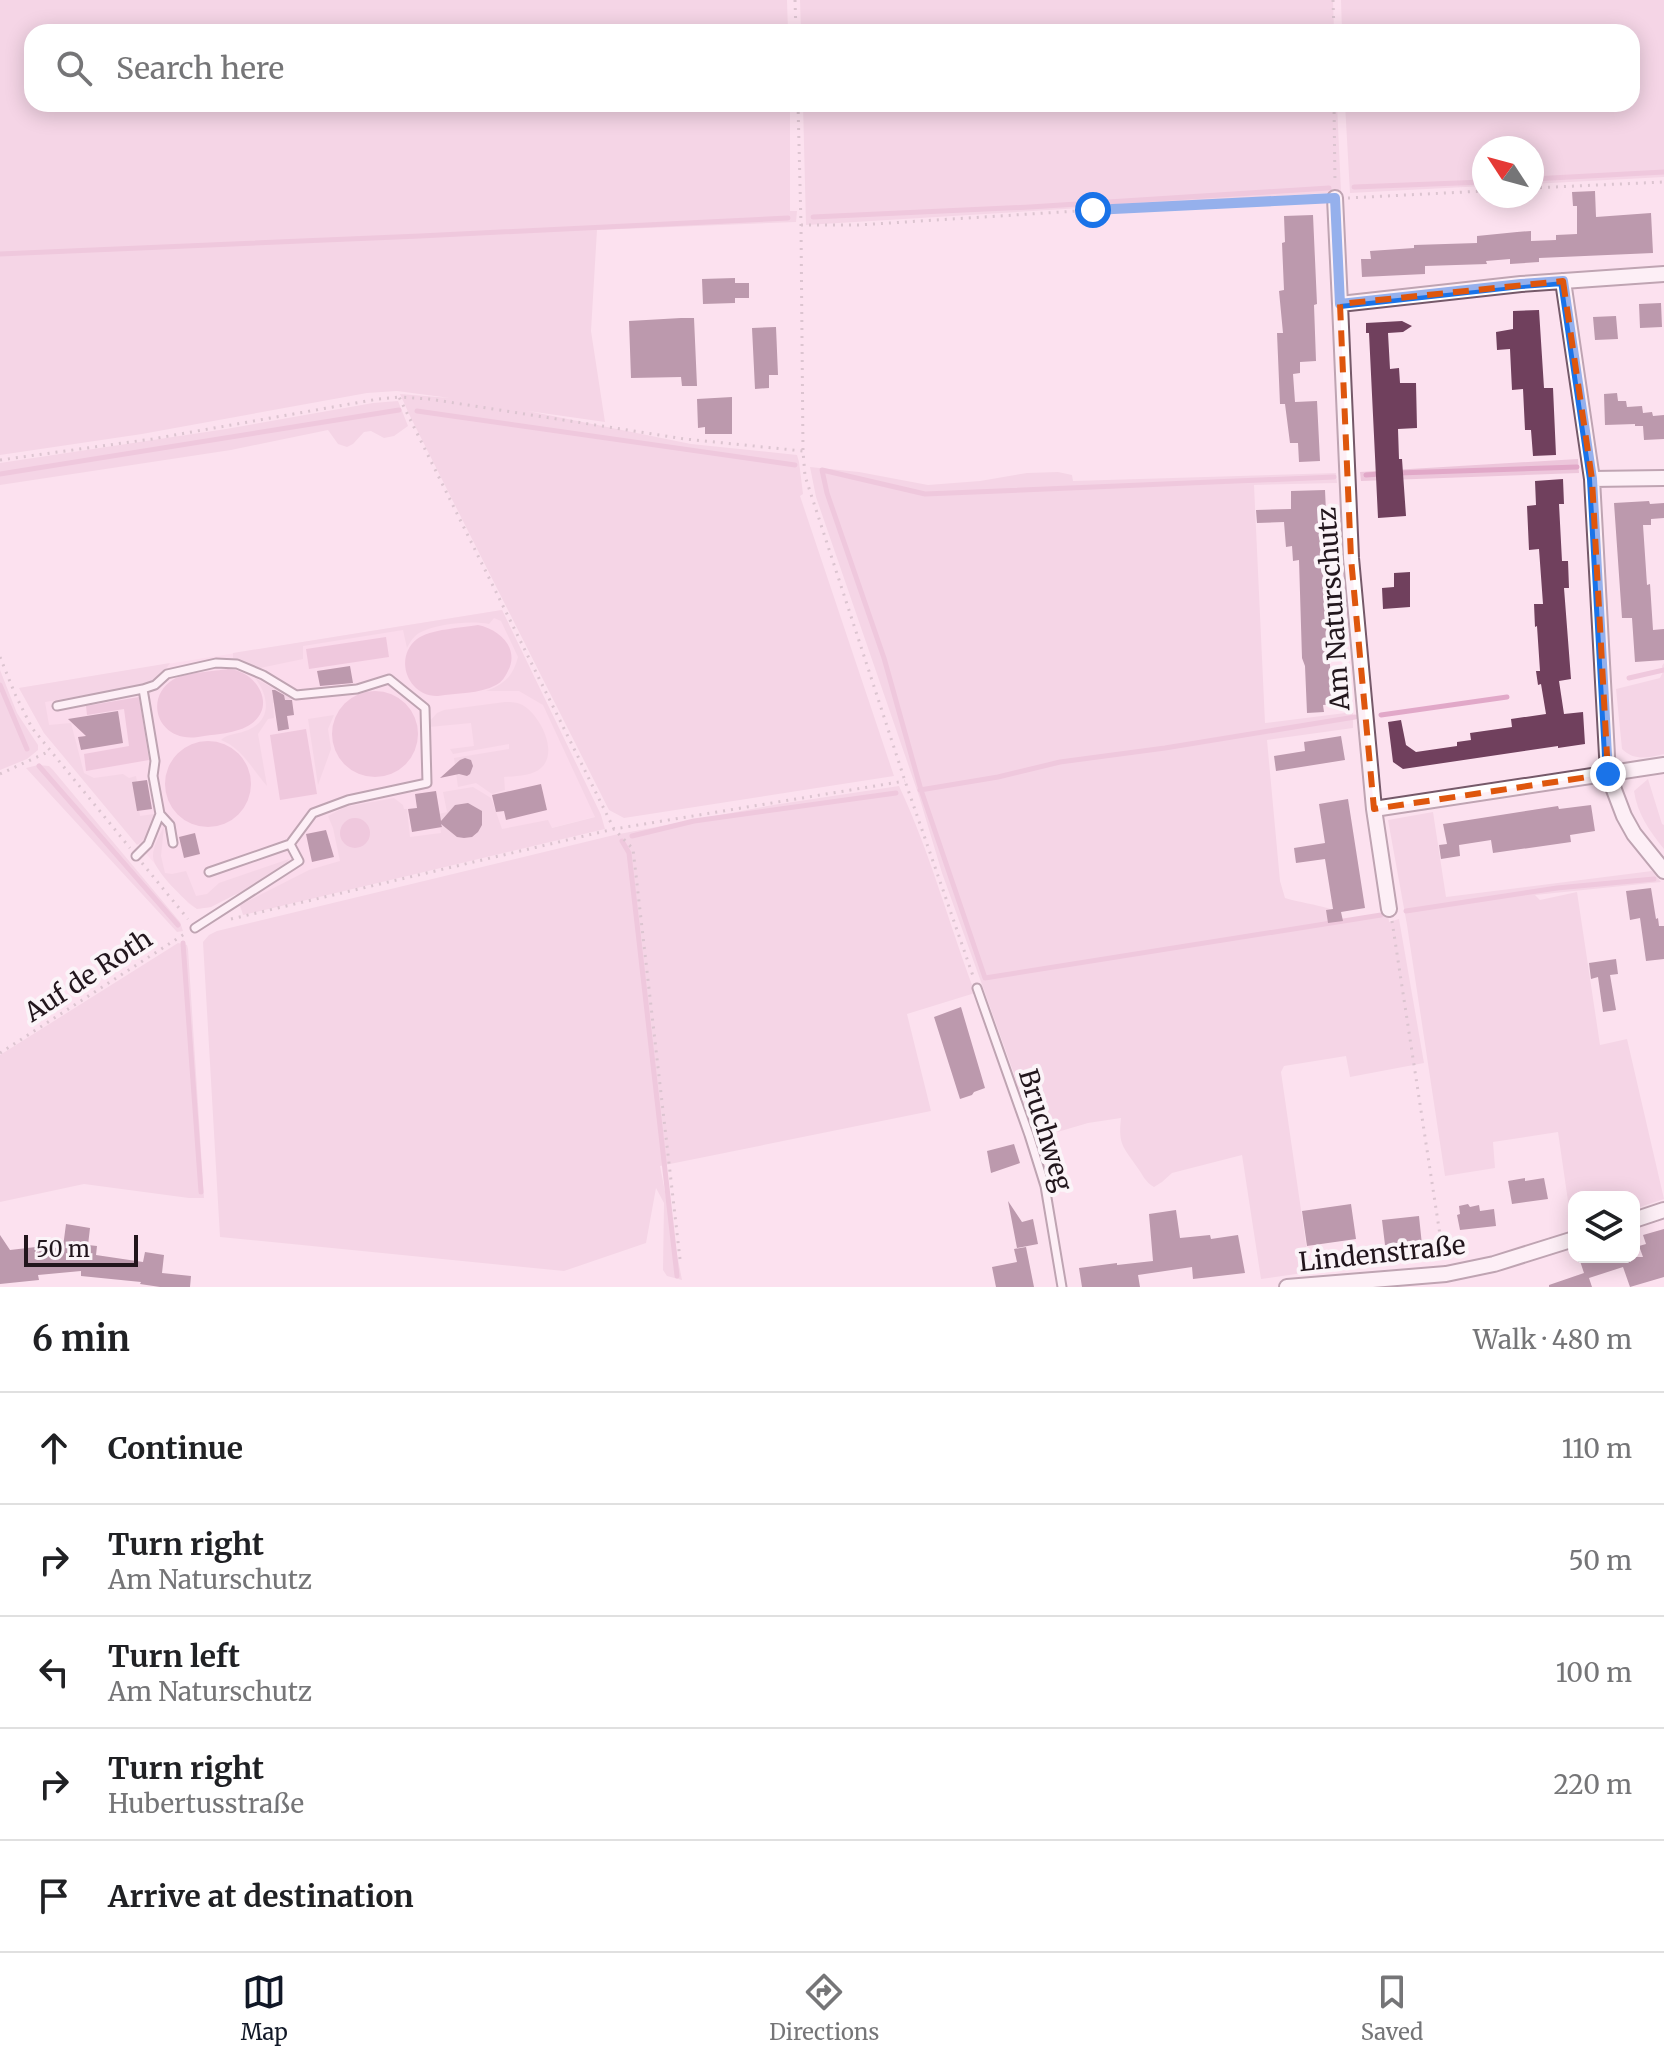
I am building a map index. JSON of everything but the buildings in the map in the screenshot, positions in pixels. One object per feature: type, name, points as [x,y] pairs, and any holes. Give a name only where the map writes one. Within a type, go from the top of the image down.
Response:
[{"type":"street","name":"Am Naturschutz","points":[[1335,198],[1351,558],[1374,809],[1389,909]]},
{"type":"street","points":[[1340,304],[1521,284],[1664,274]]},
{"type":"street","points":[[1563,281],[1592,479],[1608,774],[1634,834],[1664,871]]},
{"type":"street","points":[[1592,479],[1664,478]]},
{"type":"street","points":[[1374,809],[1664,765]]},
{"type":"street","points":[[1640,1218],[1664,1210]]},
{"type":"street","name":"Lindenstraße","points":[[1287,1287],[1446,1274],[1494,1264],[1568,1241]]},
{"type":"lane","points":[[57,706],[143,689],[155,685],[167,674],[216,663],[237,664],[296,695],[357,689],[389,679],[425,708],[427,783],[348,800],[313,813],[290,844],[209,872]]},
{"type":"lane","points":[[143,689],[160,814],[170,825],[173,843]]},
{"type":"lane","points":[[136,856],[148,844],[160,814]]},
{"type":"lane","points":[[195,928],[299,861],[290,844]]},
{"type":"lane","name":"Bruchweg","points":[[977,988],[1045,1186],[1062,1287]]},
{"type":"path","points":[[795,0],[796,24]]},
{"type":"path","points":[[1333,0],[1334,24]]},
{"type":"path","points":[[798,112],[805,476],[977,988]]},
{"type":"path","points":[[1334,112],[1335,198]]},
{"type":"path","points":[[1544,187],[1664,182]]},
{"type":"path","points":[[801,225],[858,225],[1472,192]]},
{"type":"path","points":[[0,460],[152,439],[399,397],[685,439],[803,451]]},
{"type":"path","points":[[399,397],[614,829],[633,849],[680,1259]]},
{"type":"path","points":[[0,657],[32,728],[195,928]]},
{"type":"path","points":[[0,774],[50,751]]},
{"type":"path","points":[[226,920],[614,829],[905,781]]},
{"type":"path","points":[[1389,909],[1446,1274]]},
{"type":"path","name":"Auf de Roth","points":[[0,1053],[195,928]]},
{"type":"highlighted area","points":[[1563,281],[1592,479],[1608,774],[1374,809],[1351,558],[1340,304]]},
{"type":"shaded area","points":[[0,0],[787,0],[788,24],[24,24],[24,112],[790,112],[790,211],[797,211],[796,222],[597,230],[591,331],[605,422],[528,411],[691,444],[797,455],[803,494],[800,496],[894,776],[624,818],[609,810],[400,394],[450,398],[397,391],[367,393],[142,434],[0,455]]},
{"type":"shaded area","points":[[800,0],[1333,0],[1334,24],[801,24]]},
{"type":"shaded area","points":[[1341,0],[1664,0],[1664,177],[1544,183],[1544,136],[1472,136],[1472,187],[1350,193],[1345,112],[1640,112],[1640,24],[1342,24]]},
{"type":"shaded area","points":[[803,112],[1337,112],[1341,192],[806,225]]},
{"type":"shaded area","points":[[398,401],[408,426],[394,436],[384,438],[371,431],[364,432],[347,447],[338,444],[328,430],[231,450],[0,485],[0,463]]},
{"type":"shaded area","points":[[1578,459],[1579,473],[1361,481],[1360,472]]},
{"type":"shaded area","points":[[810,467],[859,472],[928,485],[1058,472],[1072,475],[1073,481],[1336,473],[1337,483],[1254,485],[1265,723],[1353,712],[1353,728],[1267,740],[1280,881],[1285,898],[1332,910],[1337,923],[1388,914],[1389,922],[1399,919],[1424,1063],[1350,1077],[1346,1056],[1284,1066],[1281,1072],[1310,1272],[1261,1279],[1242,1155],[1172,1173],[1154,1187],[1144,1178],[1123,1145],[1121,1118],[1088,1123],[1037,1138],[942,873],[919,796],[816,497]]},
{"type":"shaded area","points":[[502,610],[601,815],[241,910],[235,893],[211,907],[197,909],[188,903],[44,733],[19,688]]},
{"type":"shaded area","points":[[502,610],[605,829],[243,915],[240,905],[309,870],[340,861],[328,816],[345,807],[394,798],[407,809],[410,837],[441,833],[439,814],[447,812],[443,792],[473,787],[491,798],[502,829],[548,820],[552,828],[595,817],[543,705],[519,691],[486,691],[507,679],[518,657],[501,621],[494,618],[489,624],[463,623],[434,627],[417,635],[407,648],[403,630],[303,646],[303,659],[260,668],[233,658],[233,653]]},
{"type":"shaded area","points":[[478,625],[500,635],[509,647],[511,663],[500,682],[483,690],[438,696],[428,695],[412,683],[405,666],[406,656],[417,639],[438,631]]},
{"type":"shaded area","points":[[386,637],[389,657],[309,669],[306,649]]},
{"type":"shaded area","points":[[170,663],[161,676],[149,684],[45,702],[49,725],[71,723],[84,773],[94,778],[123,774],[129,778],[136,776],[140,816],[154,814],[149,832],[137,845],[44,733],[19,688]]},
{"type":"shaded area","points":[[1664,663],[1664,754],[1636,757],[1622,749],[1616,689],[1660,678]]},
{"type":"shaded area","points":[[228,669],[247,675],[260,690],[263,708],[251,724],[232,732],[198,737],[184,737],[164,726],[157,707],[164,687],[185,675]]},
{"type":"shaded area","points":[[0,670],[17,713],[38,745],[38,750],[27,759],[0,770]]},
{"type":"shaded area","points":[[255,678],[292,699],[273,703],[274,718],[268,719],[258,734],[267,786],[241,754],[221,740],[254,727],[264,715],[266,701]]},
{"type":"shaded area","points":[[375,691],[399,698],[411,710],[418,734],[411,758],[399,770],[375,777],[351,770],[339,758],[332,734],[339,710],[351,698]]},
{"type":"shaded area","points":[[139,697],[149,760],[86,771],[84,754],[129,746],[124,709],[87,715],[86,706]]},
{"type":"shaded area","points":[[505,702],[522,705],[536,718],[548,744],[546,761],[533,773],[504,777],[505,790],[492,794],[476,783],[458,787],[454,758],[509,749],[509,744],[453,754],[450,749],[474,746],[471,723],[429,727],[429,722],[444,710]]},
{"type":"shaded area","points":[[334,715],[328,729],[331,749],[318,785],[308,719]]},
{"type":"shaded area","points":[[306,729],[317,794],[280,800],[270,735]]},
{"type":"shaded area","points":[[208,741],[224,745],[238,754],[247,768],[251,784],[247,800],[238,814],[224,823],[208,827],[192,823],[178,814],[169,800],[165,784],[169,768],[178,754],[192,745]]},
{"type":"shaded area","points":[[49,766],[53,770],[180,922],[183,931],[177,932],[26,768]]},
{"type":"shaded area","points":[[1648,779],[1664,825],[1664,849],[1645,822],[1634,791]]},
{"type":"shaded area","points":[[899,786],[930,862],[975,993],[907,1014],[931,1111],[660,1166],[682,1280],[667,1276],[663,1270],[664,1203],[656,1188],[646,1243],[564,1271],[220,1237],[203,942],[209,935],[614,835],[773,805]]},
{"type":"shaded area","points":[[1433,812],[1446,897],[1652,871],[1661,882],[1535,895],[1540,900],[1577,892],[1600,1045],[1627,1039],[1664,1199],[1640,1207],[1640,1191],[1568,1191],[1568,1201],[1558,1132],[1493,1142],[1495,1168],[1445,1176],[1388,820]]},
{"type":"shaded area","points":[[355,818],[365,823],[370,833],[365,843],[355,848],[345,843],[340,833],[345,823]]},
{"type":"shaded area","points":[[164,826],[161,856],[165,873],[186,871],[196,896],[207,894],[219,883],[289,859],[283,870],[211,907],[197,909],[170,885],[154,862],[154,848]]},
{"type":"shaded area","points":[[178,943],[187,945],[188,949],[204,1198],[84,1184],[0,1202],[0,1055]]},
{"type":"waterway","points":[[1544,178],[1664,172]]},
{"type":"waterway","points":[[1354,187],[1472,182]]},
{"type":"waterway","points":[[813,217],[1329,188]]},
{"type":"waterway","points":[[0,254],[788,218]]},
{"type":"waterway","points":[[0,474],[399,410]]},
{"type":"waterway","points":[[417,411],[795,465]]},
{"type":"waterway","points":[[1398,473],[1577,467]]},
{"type":"waterway","points":[[1334,477],[925,494],[822,470],[827,493],[884,658],[921,790],[985,978],[1381,915]]},
{"type":"waterway","points":[[1366,475],[1380,474]]},
{"type":"waterway","points":[[1629,678],[1664,670]]},
{"type":"waterway","points":[[0,685],[27,749]]},
{"type":"waterway","points":[[1381,715],[1507,697]]},
{"type":"waterway","points":[[920,790],[998,777],[1060,762],[1355,717]]},
{"type":"waterway","points":[[39,766],[178,925]]},
{"type":"waterway","points":[[632,836],[694,821],[896,793]]},
{"type":"waterway","points":[[622,841],[629,853],[677,1276]]},
{"type":"waterway","points":[[1406,911],[1557,888],[1654,879]]},
{"type":"waterway","points":[[183,943],[201,1192]]},
{"type":"route","points":[[1093,210],[1335,198],[1340,304],[1563,281],[1592,479],[1608,774]]}]
